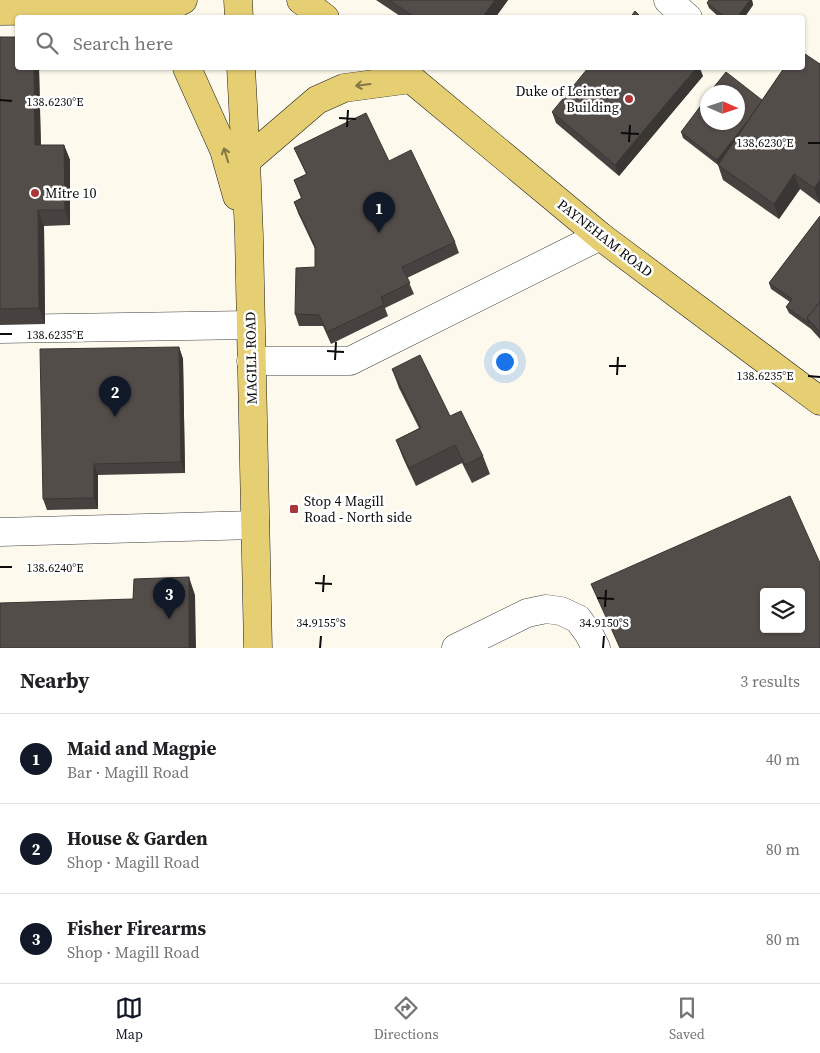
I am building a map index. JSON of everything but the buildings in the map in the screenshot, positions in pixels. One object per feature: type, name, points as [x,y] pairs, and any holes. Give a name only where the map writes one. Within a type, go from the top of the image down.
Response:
[{"type":"main road","points":[[0,11],[86,14],[166,9],[183,0]]},
{"type":"main road","points":[[238,0],[239,15]]},
{"type":"main road","points":[[301,0],[321,15]]},
{"type":"main road","points":[[189,70],[224,150],[249,236]]},
{"type":"main road","name":"MAGILL ROAD","points":[[241,70],[249,236],[258,648]]},
{"type":"main road","points":[[246,161],[318,100],[344,88],[403,73]]},
{"type":"main road","name":"PAYNEHAM ROAD","points":[[403,73],[600,236],[820,401]]},
{"type":"street","points":[[668,0],[685,15]]},
{"type":"street","points":[[251,361],[350,361],[600,236]]},
{"type":"street","points":[[0,329],[250,325]]},
{"type":"street","points":[[0,532],[255,525]]},
{"type":"street","points":[[456,648],[527,613],[546,609],[561,611],[578,618],[596,648]]},
{"type":"place","name":"Duke of Leinster Building","points":[[629,99]]},
{"type":"place","name":"Mitre 10","points":[[35,193]]},
{"type":"place","name":"Maid and Magpie","points":[[379,233]]},
{"type":"place","name":"House & Garden","points":[[115,417]]},
{"type":"place","name":"Stop 4 Magill Road - North side","points":[[294,509]]},
{"type":"place","name":"Fisher Firearms","points":[[169,619]]}]
